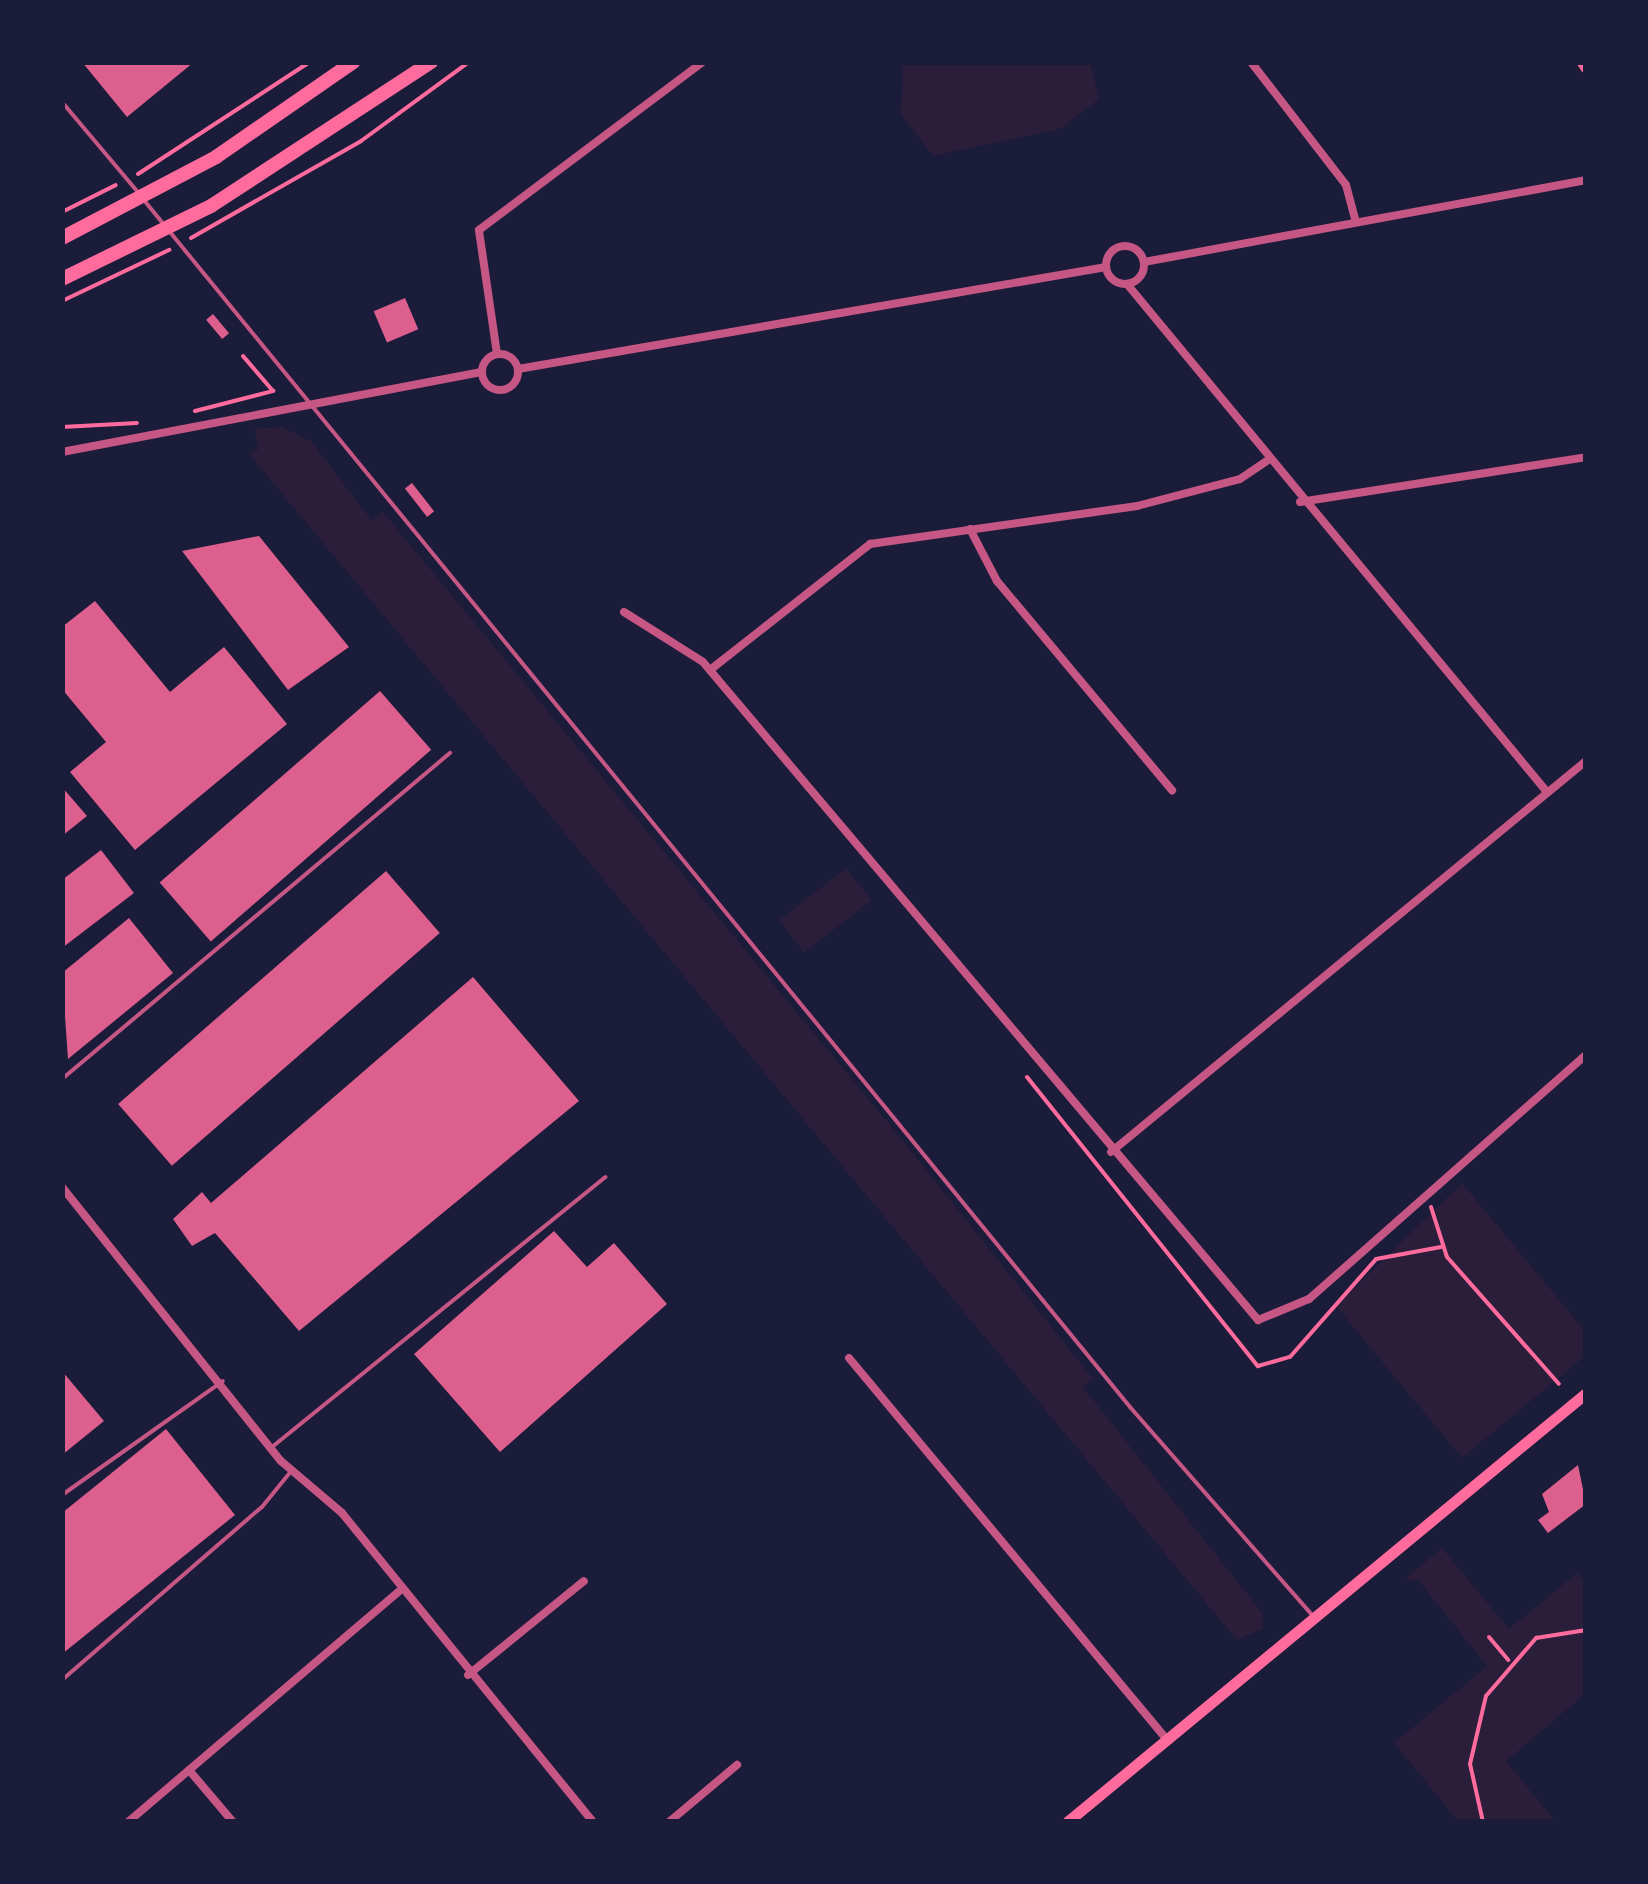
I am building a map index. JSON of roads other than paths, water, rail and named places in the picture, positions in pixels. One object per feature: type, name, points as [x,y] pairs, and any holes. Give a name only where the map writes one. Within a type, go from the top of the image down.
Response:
[{"type":"highway","points":[[64,237],[183,176],[353,62]]},
{"type":"highway","points":[[62,279],[211,206],[431,62]]},
{"type":"main road","points":[[1067,1822],[1584,1397]]},
{"type":"street","points":[[518,369],[497,354],[479,230],[703,62]]},
{"type":"street","points":[[1251,62],[1346,186],[1356,222]]},
{"type":"street","points":[[1126,284],[1144,262],[1586,180]]},
{"type":"street","points":[[481,372],[502,390],[518,369],[1106,267],[1121,247],[1144,262]]},
{"type":"street","points":[[1106,267],[1126,284],[1300,502],[1547,792]]},
{"type":"street","points":[[62,452],[481,372],[497,354]]},
{"type":"street","points":[[1300,502],[1586,458]]},
{"type":"street","points":[[710,670],[857,550],[970,529],[1136,506],[1240,479],[1267,461]]},
{"type":"street","points":[[970,529],[997,581],[1172,790]]},
{"type":"street","points":[[624,612],[710,670],[1237,1304],[1270,1322],[1309,1298],[1427,1188],[1586,1055]]},
{"type":"street","points":[[1111,1152],[1586,761]]},
{"type":"street","points":[[62,1187],[223,1381],[271,1448],[342,1512],[399,1591],[593,1822]]},
{"type":"street","points":[[849,1358],[1167,1739]]},
{"type":"street","points":[[468,1674],[584,1580]]},
{"type":"street","points":[[128,1822],[399,1591]]},
{"type":"street","points":[[669,1822],[737,1765]]},
{"type":"street","points":[[189,1770],[233,1822]]},
{"type":"lane","points":[[62,102],[1130,1407],[1314,1617]]},
{"type":"lane","points":[[62,1079],[450,753]]},
{"type":"lane","points":[[271,1448],[606,1176]]},
{"type":"lane","points":[[62,1495],[223,1381]]},
{"type":"lane","points":[[62,1680],[262,1507],[292,1470]]},
{"type":"lane","points":[[62,1664],[70,1674]]}]
